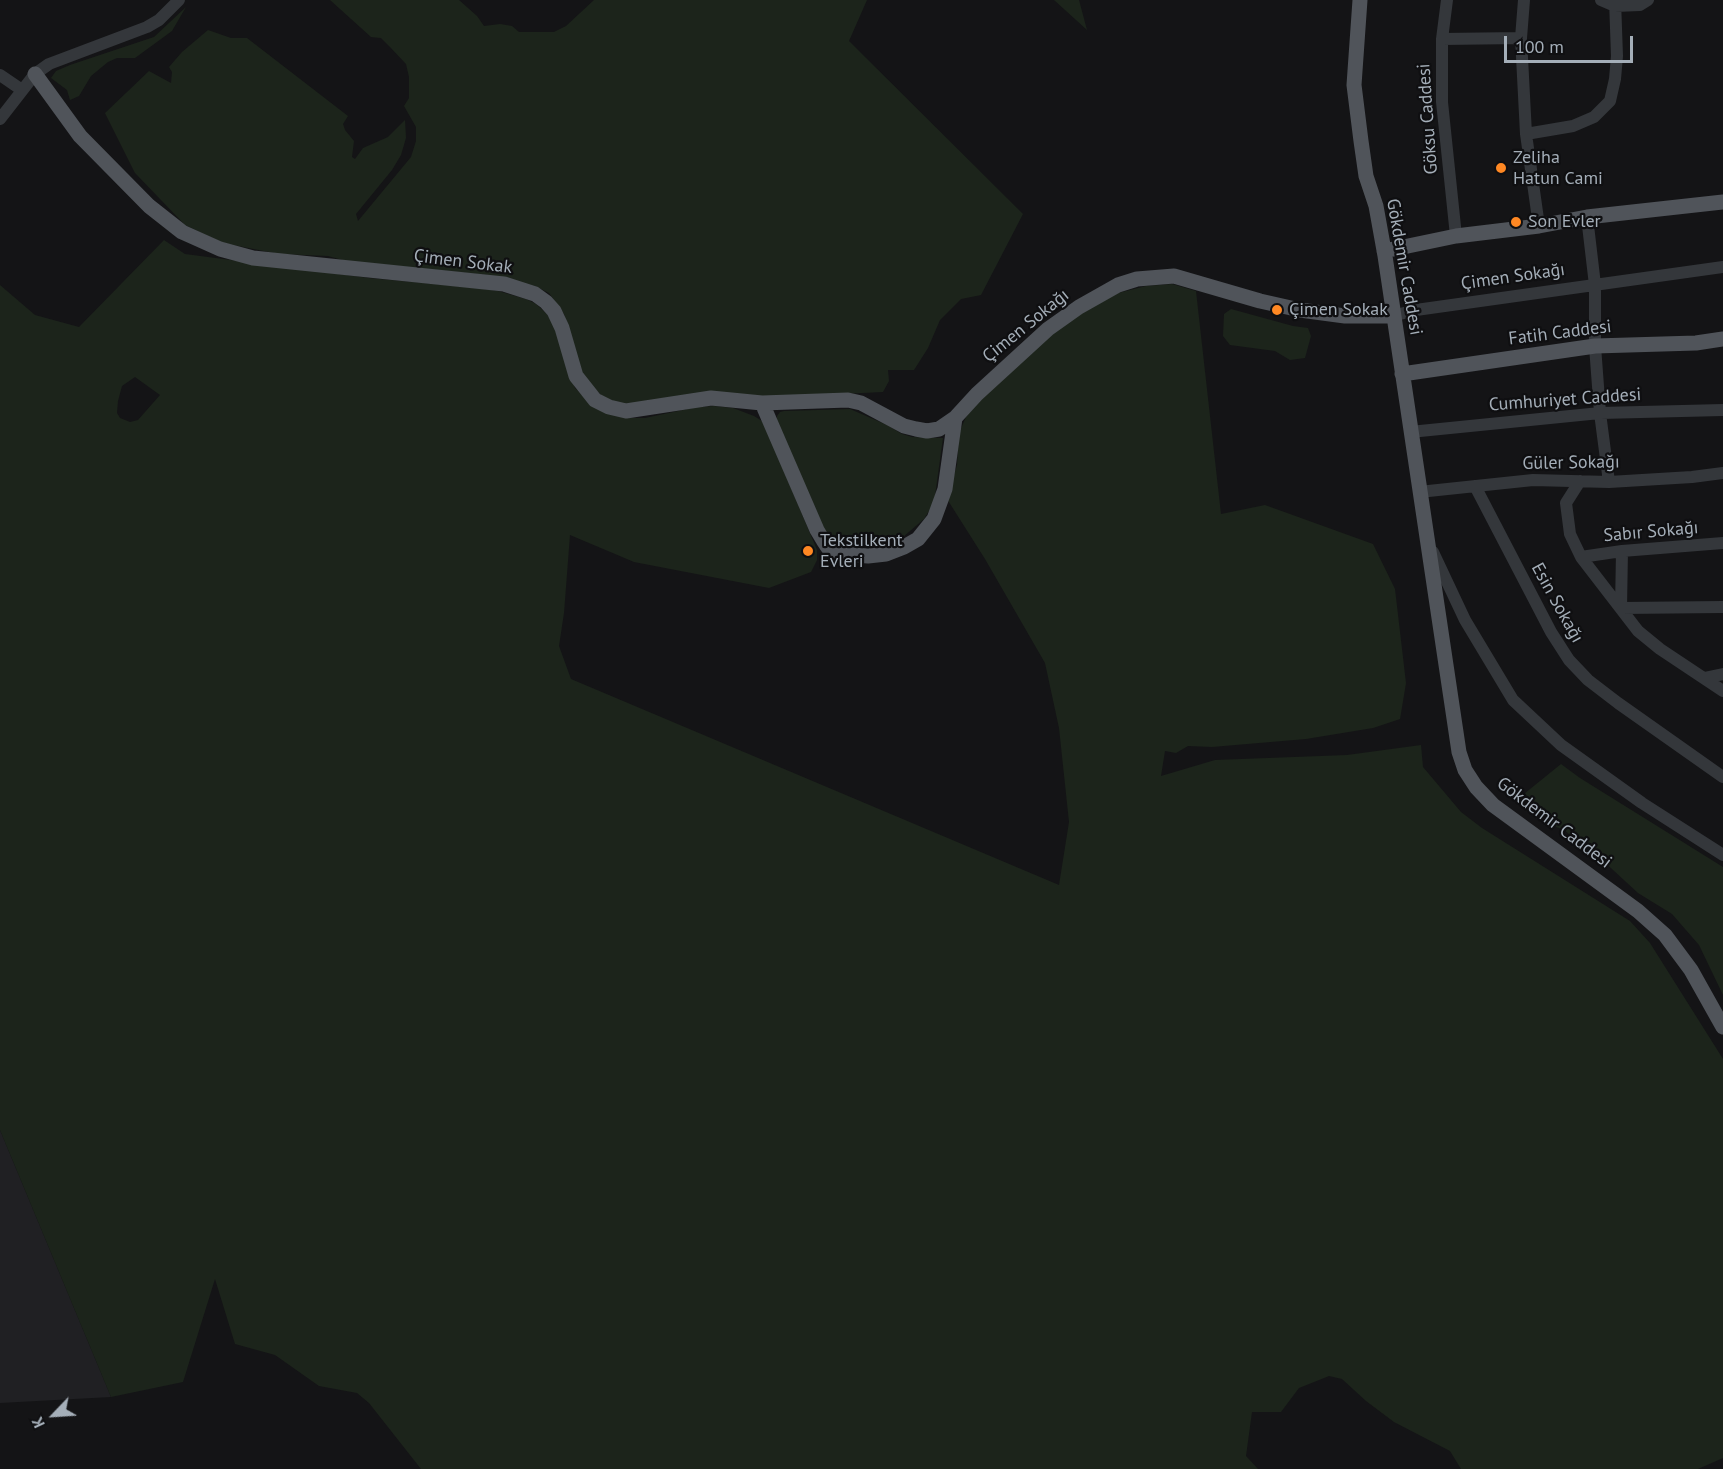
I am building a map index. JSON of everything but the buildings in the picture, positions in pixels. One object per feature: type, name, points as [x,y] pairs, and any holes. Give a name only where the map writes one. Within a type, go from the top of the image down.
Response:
[{"type":"main road","name":"Gökdemir Caddesi","points":[[1360,0],[1354,85],[1366,176],[1376,206],[1384,251],[1459,752],[1476,787],[1493,805],[1638,910],[1665,934],[1690,970],[1723,1027]]},
{"type":"main road","points":[[1370,0],[1364,87],[1376,206]]},
{"type":"main road","name":"Çimen Sokak","points":[[35,74],[68,122],[113,170],[169,223],[201,242],[261,259],[504,284],[535,294],[554,311],[562,328],[576,376],[595,400],[609,407],[626,411],[711,398],[762,403],[848,400],[876,410],[904,426],[927,430],[939,429],[955,418]]},
{"type":"main road","points":[[1384,251],[1456,236],[1539,226],[1587,217],[1723,202]]},
{"type":"main road","name":"Çimen Sokağı","points":[[955,418],[1007,364],[1048,329],[1079,307],[1118,285],[1137,279],[1174,276],[1300,310],[1345,316],[1392,316]]},
{"type":"main road","name":"Fatih Caddesi","points":[[1402,374],[1595,346],[1696,343],[1723,339]]},
{"type":"main road","points":[[762,403],[817,530],[829,549],[839,554],[853,556],[886,554],[904,547],[918,539],[934,519],[945,489],[955,418]]},
{"type":"street","points":[[0,119],[35,74],[57,60],[147,27],[159,20],[178,0]]},
{"type":"street","name":"Göksu Caddesi","points":[[1447,0],[1442,39],[1442,102],[1456,236]]},
{"type":"street","points":[[1524,0],[1521,38],[1526,134],[1539,226]]},
{"type":"street","points":[[1601,0],[1640,5],[1648,0]]},
{"type":"street","points":[[1526,134],[1573,126],[1594,117],[1610,101],[1617,56],[1615,3]]},
{"type":"street","points":[[1442,39],[1521,38]]},
{"type":"street","points":[[0,75],[22,90]]},
{"type":"street","points":[[1587,217],[1595,285],[1595,346],[1600,413],[1610,482]]},
{"type":"street","name":"Çimen Sokağı","points":[[1392,316],[1416,310],[1723,267]]},
{"type":"street","name":"Cumhuriyet Caddesi","points":[[1410,432],[1600,413],[1723,410]]},
{"type":"street","name":"Güler Sokağı","points":[[1419,492],[1533,480],[1610,482],[1723,473]]},
{"type":"street","points":[[1580,481],[1566,503],[1570,534],[1581,557],[1638,631],[1660,649],[1723,691]]},
{"type":"street","name":"Esin Sokağı","points":[[1475,486],[1551,632],[1569,660],[1588,680],[1618,703],[1723,777]]},
{"type":"street","name":"Gökdemir Caddesi","points":[[1427,540],[1465,620],[1513,700],[1561,745],[1642,803],[1723,855]]},
{"type":"street","name":"Sabır Sokağı","points":[[1581,557],[1622,551],[1723,543]]},
{"type":"street","points":[[1621,608],[1622,551]]},
{"type":"street","points":[[1621,608],[1723,607]]},
{"type":"street","points":[[1704,678],[1723,674]]},
{"type":"shaded area","points":[[330,0],[459,0],[477,16],[484,26],[500,24],[512,26],[519,32],[554,32],[566,26],[594,0],[867,0],[849,41],[1023,214],[981,295],[961,299],[940,320],[928,348],[914,370],[888,370],[889,381],[883,392],[617,403],[602,396],[582,373],[564,314],[549,293],[535,286],[487,275],[346,261],[328,256],[279,254],[223,243],[185,225],[135,173],[105,113],[149,71],[171,83],[172,72],[169,67],[182,52],[208,30],[231,38],[247,38],[348,116],[343,124],[354,141],[352,157],[355,159],[363,148],[388,137],[405,120],[406,138],[401,155],[392,170],[356,214],[358,221],[411,157],[416,141],[416,127],[404,106],[409,98],[409,77],[406,64],[381,38],[371,37]]},
{"type":"shaded area","points":[[1054,0],[1079,0],[1087,30]]},
{"type":"shaded area","points":[[186,7],[172,31],[135,58],[117,58],[108,62],[91,76],[79,96],[70,100],[67,90],[51,78],[56,71],[70,65],[154,37]]},
{"type":"shaded area","points":[[164,240],[185,254],[369,278],[478,288],[526,299],[536,304],[553,323],[575,388],[595,407],[618,416],[632,418],[645,418],[697,407],[714,406],[733,408],[754,416],[762,421],[766,428],[817,550],[817,560],[811,572],[769,588],[634,562],[570,535],[559,646],[571,679],[1059,885],[1069,822],[1059,728],[1045,663],[985,559],[947,499],[957,465],[959,433],[966,417],[980,397],[1053,333],[1083,312],[1118,293],[1146,286],[1172,284],[1196,291],[1221,514],[1265,505],[1373,544],[1395,589],[1406,683],[1400,719],[1373,728],[1306,739],[1212,747],[1188,746],[1176,753],[1165,751],[1161,776],[1215,760],[1347,755],[1421,745],[1423,767],[1461,812],[1482,828],[1630,921],[1650,943],[1723,1059],[1723,1458],[1698,1469],[1461,1469],[1450,1451],[1394,1422],[1342,1379],[1329,1376],[1299,1388],[1281,1412],[1252,1412],[1246,1456],[1258,1469],[421,1469],[369,1403],[357,1393],[319,1386],[275,1355],[235,1344],[215,1279],[183,1382],[111,1397],[0,1130],[0,285],[35,315],[79,327]],"holes":[[[135,377],[160,395],[138,420],[130,422],[120,418],[117,413],[122,386]]]},
{"type":"shaded area","points":[[1231,309],[1308,328],[1311,336],[1305,358],[1290,360],[1275,351],[1230,345],[1223,336],[1224,314]]},
{"type":"shaded area","points":[[850,409],[902,434],[912,437],[943,438],[934,503],[924,519],[903,537],[883,541],[875,535],[841,535],[834,538],[827,534],[777,421],[777,416],[784,411]]},
{"type":"shaded area","points":[[1561,764],[1723,867],[1723,995],[1699,945],[1672,914],[1638,893],[1600,858],[1564,830],[1538,820],[1526,810],[1519,798]]},
{"type":"shaded area","points":[[0,1130],[111,1397],[0,1403]]},
{"type":"place","name":"Zeliha Hatun Cami","points":[[1501,168]]},
{"type":"place","name":"Son Evler","points":[[1516,222]]},
{"type":"place","name":"Çimen Sokak","points":[[1277,310]]},
{"type":"place","name":"Tekstilkent Evleri","points":[[808,551]]}]
